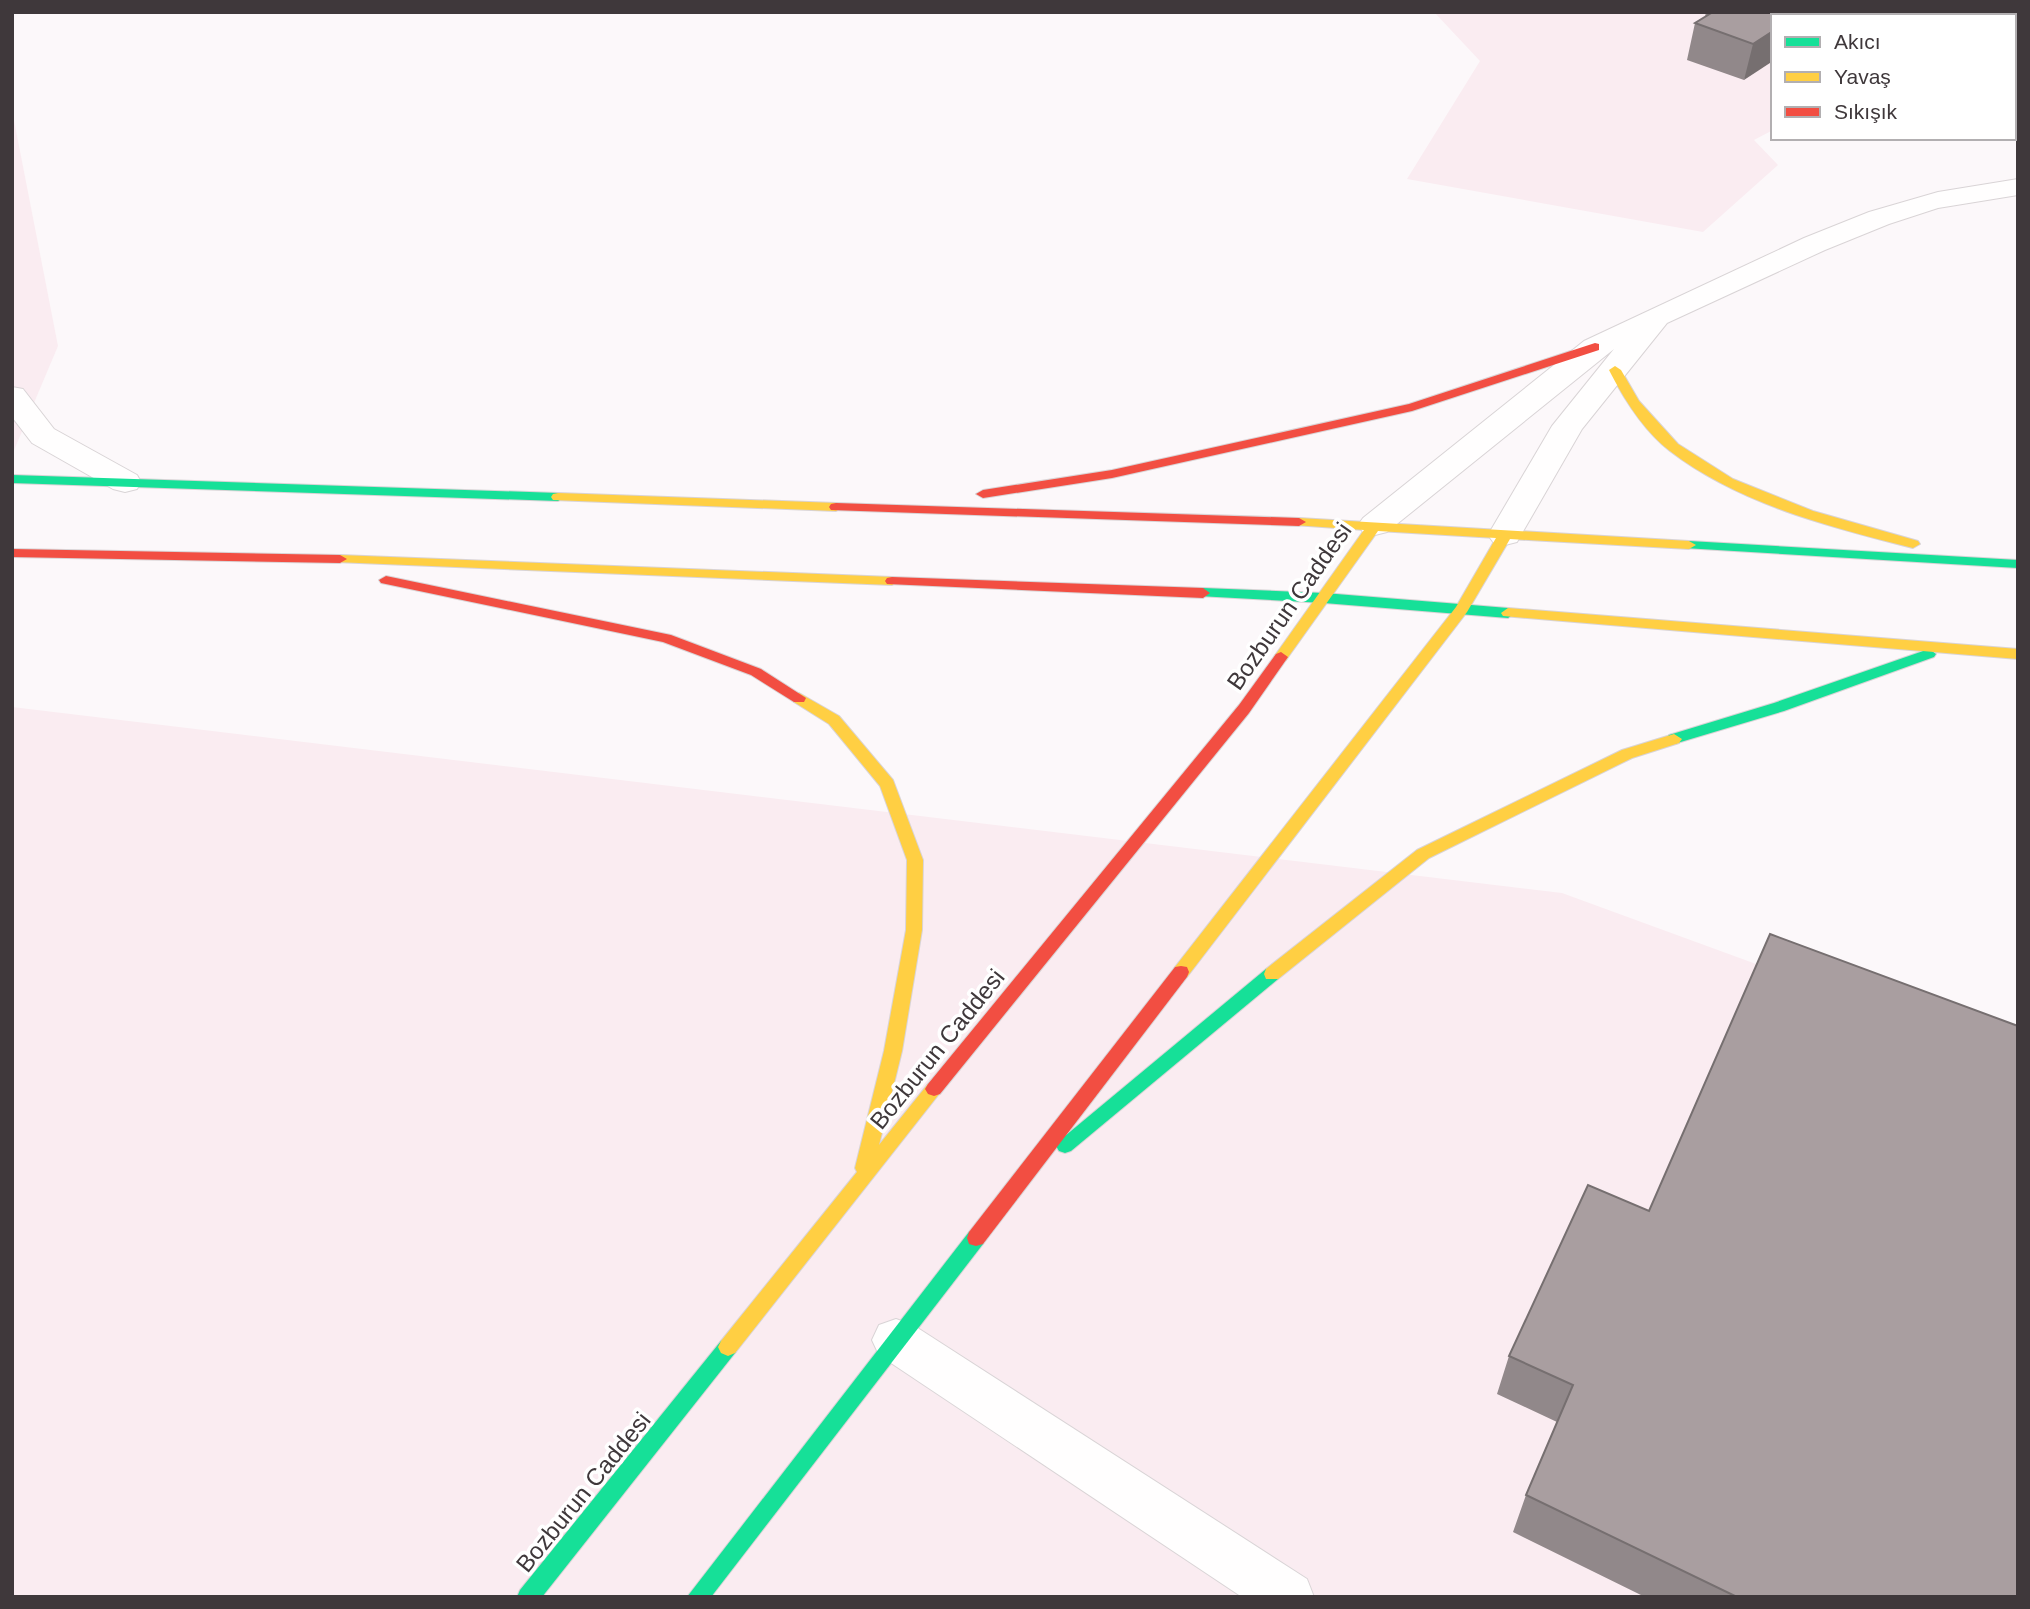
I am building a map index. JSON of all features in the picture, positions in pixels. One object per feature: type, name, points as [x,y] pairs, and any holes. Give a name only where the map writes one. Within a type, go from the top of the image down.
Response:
[{"type":"main road","points":[[891,508],[1112,474],[1412,407],[1605,358],[1633,403],[1673,447],[1728,482],[1808,514],[1979,562]]},
{"type":"main road","points":[[12,479],[1375,525],[1867,557],[2018,564]]},
{"type":"main road","name":"Bozburun Caddesi","points":[[528,1597],[1035,963],[1244,709],[1375,525]]},
{"type":"main road","points":[[698,1597],[1462,609],[1505,535]]},
{"type":"main road","points":[[12,553],[264,558],[1324,598],[2018,654]]},
{"type":"main road","points":[[264,558],[487,599],[666,638],[756,672],[834,720],[887,783],[915,860],[912,944],[893,1051],[860,1181]]},
{"type":"main road","points":[[1010,1192],[1266,979],[1423,855],[1627,754],[1779,707],[1941,649]]},
{"type":"street","points":[[1375,525],[1605,358],[1656,317],[1709,295],[1808,245],[1914,206],[2018,187]]},
{"type":"street","points":[[1505,535],[1605,358]]},
{"type":"street","points":[[12,396],[43,436],[125,482]]},
{"type":"street","points":[[896,1340],[1288,1597]]},
{"type":"shaded area","points":[[1434,12],[1883,12],[1771,14],[1771,131],[1754,140],[1778,165],[1703,232],[1407,179],[1480,61]]},
{"type":"shaded area","points":[[12,110],[58,346],[12,455]]},
{"type":"shaded area","points":[[12,707],[1562,893],[2018,1060],[2018,1597],[12,1597]]},
{"type":"building","points":[[1713,12],[1802,12],[1771,14],[1771,32],[1753,44],[1695,23]]},
{"type":"building","points":[[1811,12],[1836,12],[1836,14]]},
{"type":"building","points":[[1770,934],[2018,1026],[2018,1597],[1737,1597],[1526,1495],[1573,1385],[1509,1356],[1588,1185],[1649,1211]]},
{"type":"traffic: fast","points":[[12,479],[558,497]]},
{"type":"traffic: fast","points":[[1689,545],[2018,564]]},
{"type":"traffic: fast","points":[[1203,593],[1324,598],[1508,613]]},
{"type":"traffic: fast","points":[[1674,739],[1779,707],[1929,654]]},
{"type":"traffic: fast","points":[[1065,1146],[1272,974]]},
{"type":"traffic: fast","points":[[698,1597],[976,1238]]},
{"type":"traffic: fast","points":[[528,1597],[728,1347]]},
{"type":"traffic: slow","points":[[1615,370],[1633,403],[1673,447],[1728,482],[1808,514],[1913,544]]},
{"type":"traffic: slow","points":[[558,497],[836,507]]},
{"type":"traffic: slow","points":[[1299,522],[1689,545]]},
{"type":"traffic: slow","points":[[1281,657],[1375,525]]},
{"type":"traffic: slow","points":[[1181,972],[1462,609],[1505,535]]},
{"type":"traffic: slow","points":[[340,559],[892,581]]},
{"type":"traffic: slow","points":[[1508,613],[2018,654]]},
{"type":"traffic: slow","points":[[799,698],[834,720],[887,784],[915,860],[914,930],[893,1051],[864,1168]]},
{"type":"traffic: slow","points":[[1272,974],[1423,854],[1627,754],[1674,739]]},
{"type":"traffic: slow","points":[[728,1347],[934,1089]]},
{"type":"traffic: jam","points":[[983,494],[1112,474],[1412,407],[1595,347]]},
{"type":"traffic: jam","points":[[836,507],[1299,522]]},
{"type":"traffic: jam","points":[[12,553],[340,559]]},
{"type":"traffic: jam","points":[[386,580],[666,638],[756,672],[799,698]]},
{"type":"traffic: jam","points":[[892,581],[1203,593]]},
{"type":"traffic: jam","points":[[934,1089],[1244,709],[1281,657]]},
{"type":"traffic: jam","points":[[976,1238],[1181,972]]}]
